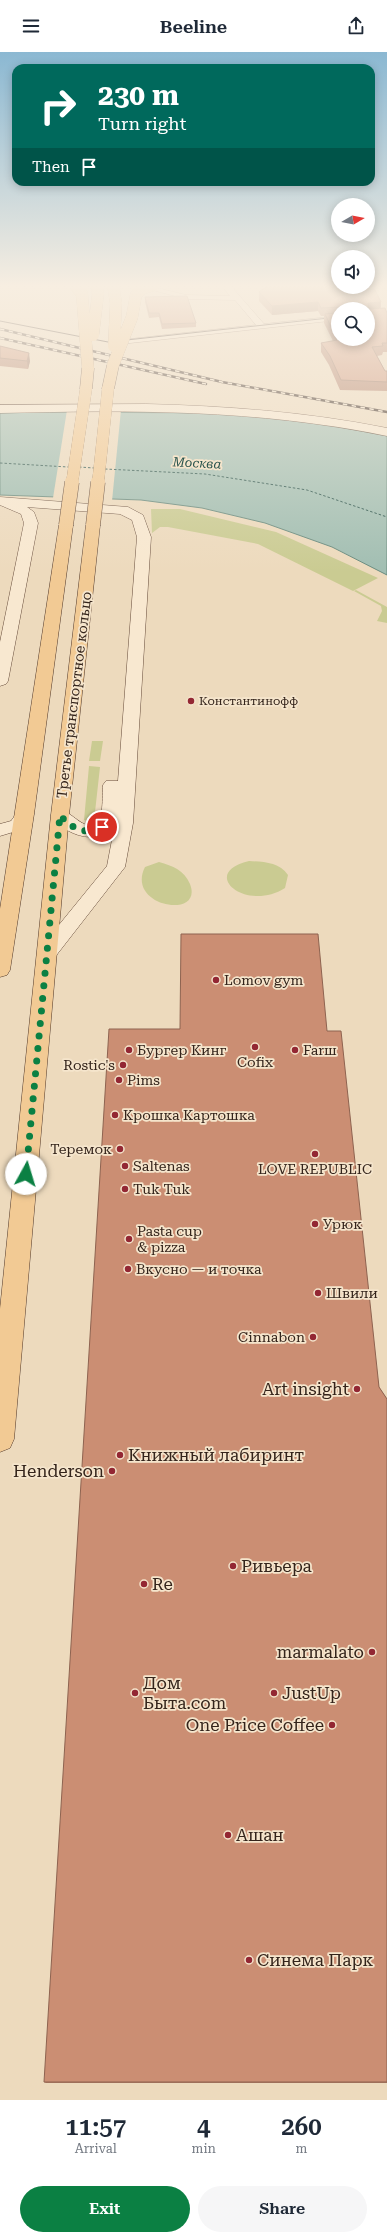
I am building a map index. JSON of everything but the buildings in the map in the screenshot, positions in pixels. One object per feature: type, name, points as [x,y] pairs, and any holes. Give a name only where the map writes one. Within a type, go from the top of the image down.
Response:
[{"type":"main road","points":[[0,619],[40,513],[84,381]]},
{"type":"main road","name":"Третье транспортное кольцо","points":[[0,1439],[60,815],[110,381]]},
{"type":"main road","points":[[0,405],[243,410],[316,418],[387,432]]},
{"type":"main road","points":[[0,409],[56,406],[194,405],[244,407],[334,417],[387,427]]},
{"type":"main road","points":[[1,504],[10,512],[119,513],[125,515],[132,523],[110,812],[106,823],[102,827],[92,831],[77,829],[68,825],[60,815]]},
{"type":"main road","points":[[1,504],[40,513],[123,510],[138,518],[144,537],[124,823],[119,860],[116,866],[48,952]]},
{"type":"main road","points":[[0,681],[40,513]]},
{"type":"main road","points":[[0,970],[25,814],[40,513]]},
{"type":"main road","points":[[0,830],[17,824],[25,814]]},
{"type":"green space","points":[[151,509],[180,509],[276,532],[378,578],[353,591],[258,544],[168,527],[160,527],[152,533]]},
{"type":"green space","points":[[356,590],[387,607],[387,623],[377,621],[382,611],[381,606],[354,591]]},
{"type":"green space","points":[[92,741],[103,741],[100,761],[89,761]]},
{"type":"green space","points":[[89,766],[100,767],[94,821],[92,823],[84,820]]},
{"type":"green space","points":[[249,861],[271,864],[280,867],[288,875],[285,888],[270,895],[256,896],[243,894],[233,888],[228,881],[228,874],[234,867]]},
{"type":"green space","points":[[159,862],[178,869],[188,879],[191,895],[186,902],[177,905],[165,904],[154,899],[146,892],[142,881],[145,867]]},
{"type":"water","name":"Москва","points":[[0,413],[213,413],[308,421],[387,436],[387,575],[332,547],[265,523],[202,508],[141,500],[0,495]]},
{"type":"pier","points":[[67,410],[121,410],[112,501],[53,498]]},
{"type":"ferry route","points":[[0,463],[68,467]]},
{"type":"ferry route","points":[[79,467],[94,468]]},
{"type":"ferry route","points":[[105,469],[205,474],[307,490],[387,517]]},
{"type":"railway","points":[[191,381],[206,384]]},
{"type":"railway","points":[[216,381],[387,412]]},
{"type":"place","name":"Константинофф","points":[[191,701]]},
{"type":"place","name":"Lomov gym","points":[[216,980]]},
{"type":"place","name":"Cofix","points":[[255,1047]]},
{"type":"place","name":"Бургер Кинг","points":[[129,1050]]},
{"type":"place","name":"Farш","points":[[295,1050]]},
{"type":"place","name":"Rostic's","points":[[123,1065]]},
{"type":"place","name":"Pims","points":[[119,1080]]},
{"type":"place","name":"Крошка Картошка","points":[[115,1115]]},
{"type":"place","name":"Теремок","points":[[120,1149]]},
{"type":"place","name":"LOVE REPUBLIC","points":[[315,1154]]},
{"type":"place","name":"Saltenas","points":[[125,1166]]},
{"type":"place","name":"Tuk Tuk","points":[[125,1189]]},
{"type":"place","name":"Урюк","points":[[315,1224]]},
{"type":"place","name":"Pasta cup & pizza","points":[[129,1239]]},
{"type":"place","name":"Вкусно — и точка","points":[[128,1269]]},
{"type":"place","name":"Швили","points":[[318,1293]]},
{"type":"place","name":"Cinnabon","points":[[313,1337]]},
{"type":"place","name":"Art insight","points":[[357,1389]]},
{"type":"place","name":"Книжный лабиринт","points":[[120,1455]]},
{"type":"place","name":"Henderson","points":[[112,1471]]},
{"type":"place","name":"Ривьера","points":[[233,1566]]},
{"type":"place","name":"Re","points":[[144,1584]]},
{"type":"place","name":"marmalato","points":[[372,1652]]},
{"type":"place","name":"Дом Быта.com","points":[[135,1693]]},
{"type":"place","name":"JustUp","points":[[274,1693]]},
{"type":"place","name":"One Price Coffee","points":[[332,1725]]},
{"type":"place","name":"Ашан","points":[[228,1835]]},
{"type":"place","name":"Синема Парк","points":[[249,1960]]},
{"type":"route","points":[[26,1174],[60,815],[68,825],[77,829],[92,831],[102,827]]}]
